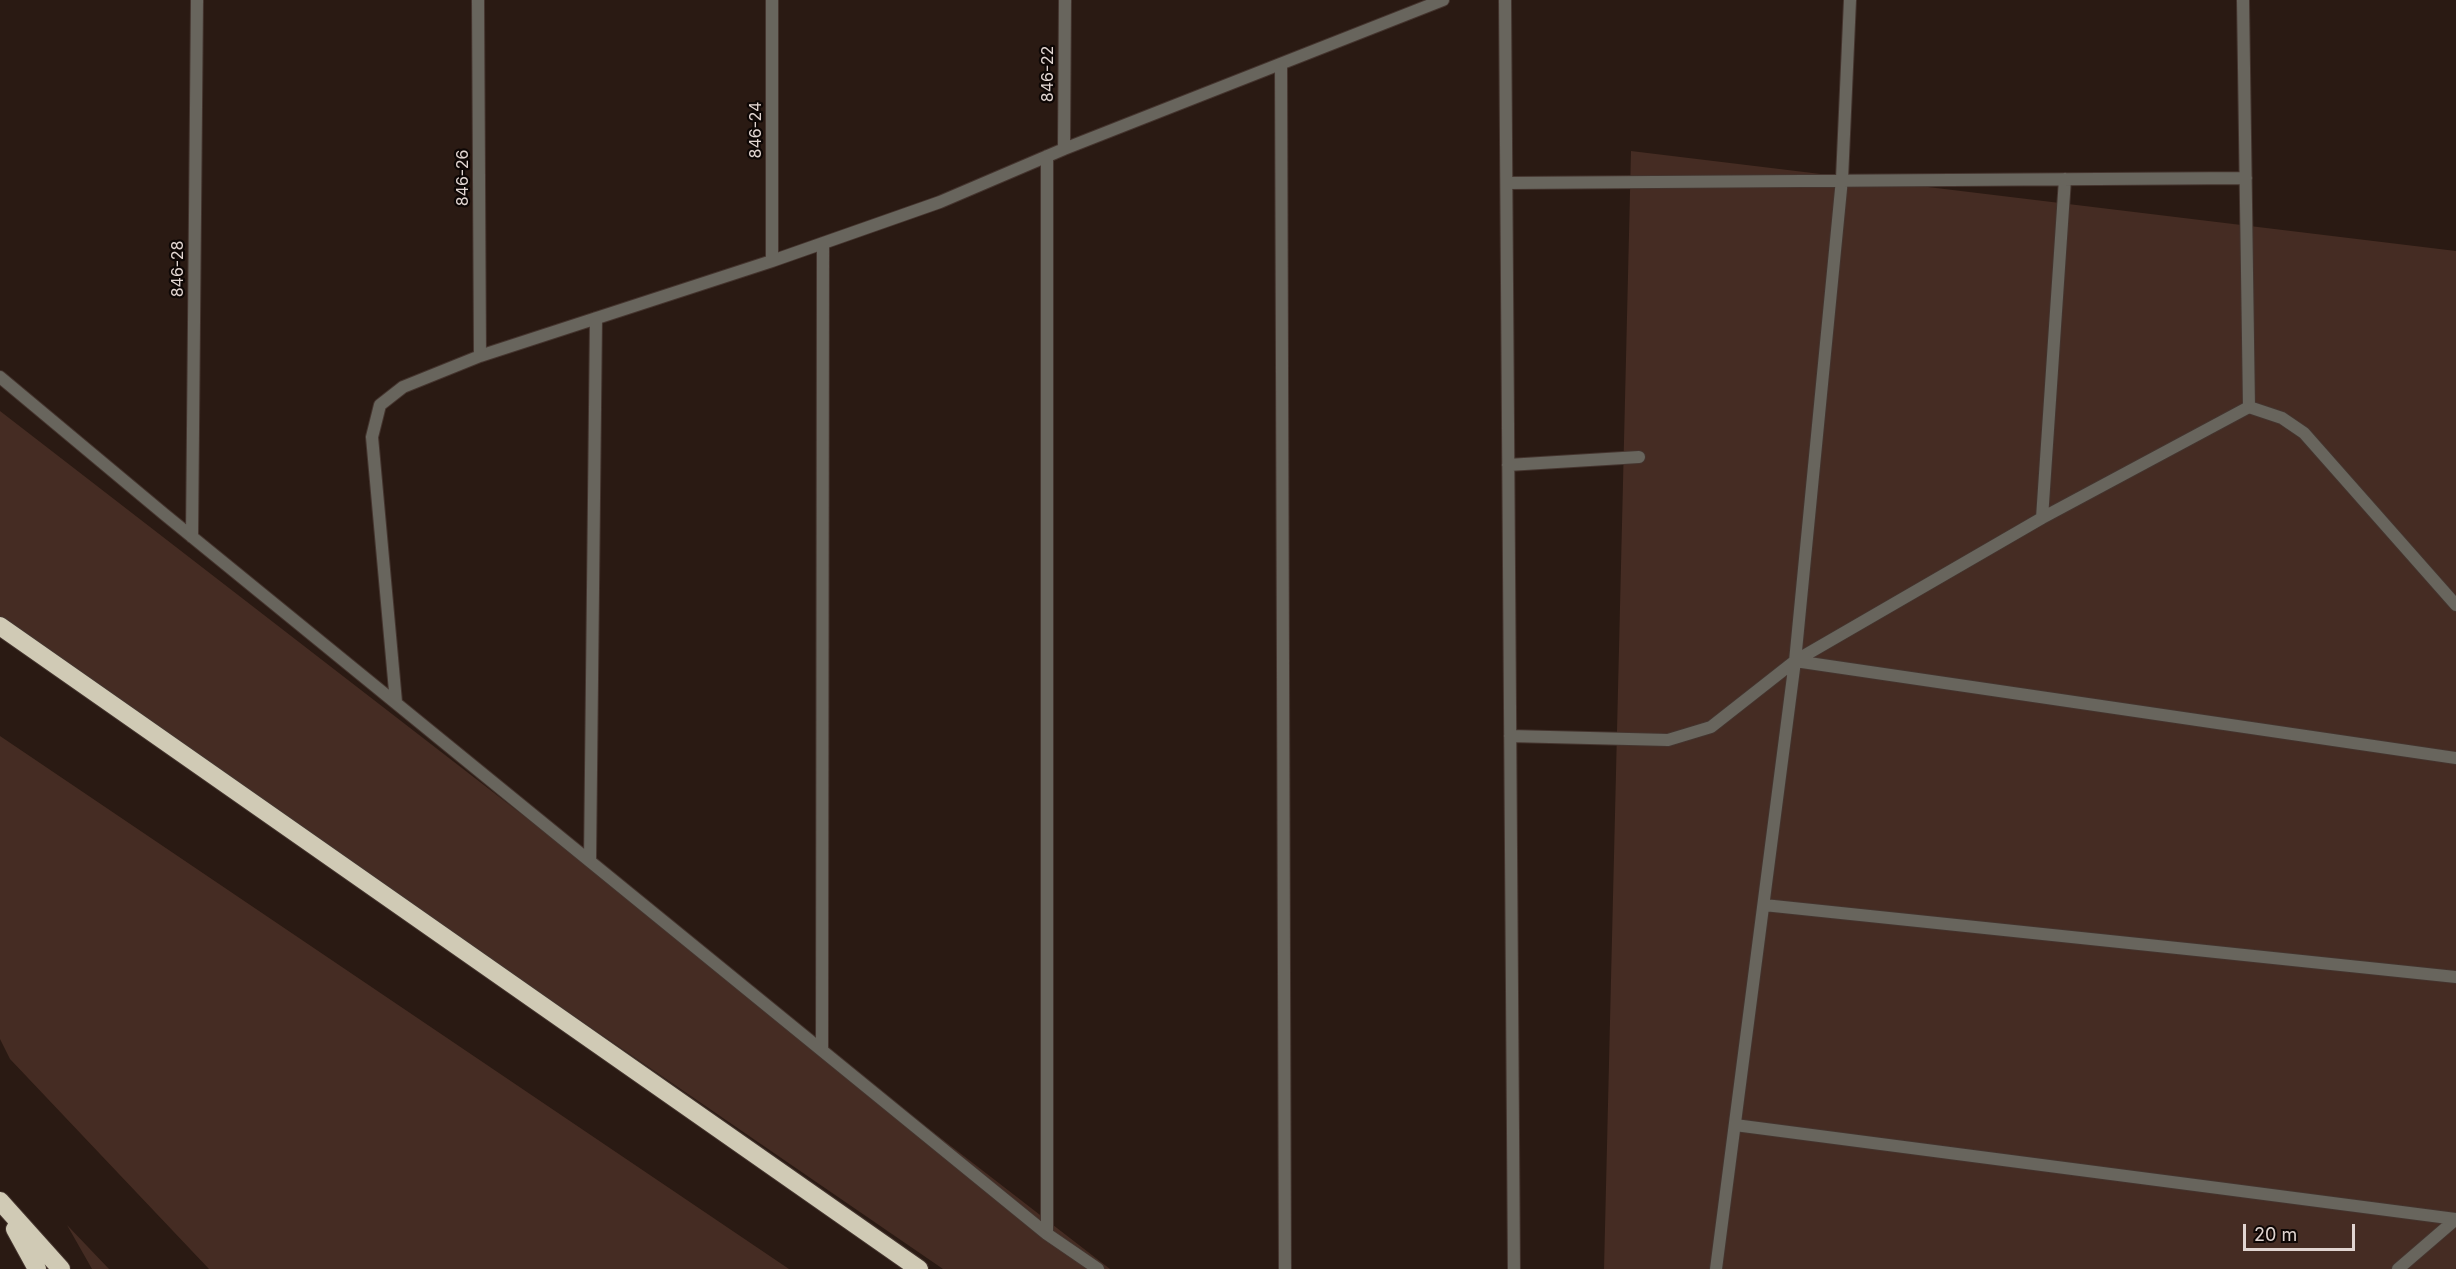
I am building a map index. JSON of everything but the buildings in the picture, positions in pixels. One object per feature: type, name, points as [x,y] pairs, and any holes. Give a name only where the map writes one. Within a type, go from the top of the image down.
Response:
[{"type":"highway","points":[[0,626],[919,1269]]},
{"type":"highway","points":[[0,1202],[38,1269]]},
{"type":"highway","points":[[0,1202],[61,1269]]},
{"type":"street","name":"846-28","points":[[192,537],[197,0]]},
{"type":"street","name":"846-26","points":[[478,0],[480,356]]},
{"type":"street","name":"846-24","points":[[772,0],[772,261]]},
{"type":"street","name":"846-22","points":[[1064,149],[1065,0]]},
{"type":"street","points":[[396,702],[372,437],[380,405],[403,387],[480,356],[772,261],[940,202],[1064,149],[1443,0]]},
{"type":"street","points":[[1505,0],[1514,1269]]},
{"type":"street","points":[[1716,1269],[1795,661],[1842,179],[1850,0]]},
{"type":"street","points":[[2243,0],[2249,407]]},
{"type":"street","points":[[1281,64],[1285,1269]]},
{"type":"street","points":[[1047,156],[1047,1234]]},
{"type":"street","points":[[1507,183],[2246,178]]},
{"type":"street","points":[[2042,518],[2065,179]]},
{"type":"street","points":[[822,1050],[823,243]]},
{"type":"street","points":[[590,861],[596,318]]},
{"type":"street","points":[[0,377],[192,537],[1047,1234],[1098,1269]]},
{"type":"street","points":[[1510,736],[1668,740],[1711,727],[1795,661],[2042,518],[2249,407],[2282,418],[2304,433],[2456,605]]},
{"type":"street","points":[[1508,465],[1639,457]]},
{"type":"street","points":[[1795,661],[2456,758]]},
{"type":"street","points":[[1764,905],[2456,977]]},
{"type":"street","points":[[1735,1125],[2456,1219]]},
{"type":"street","points":[[2397,1269],[2456,1219]]},
{"type":"shaded area","points":[[1631,151],[2456,251],[2456,1269],[1604,1269]]},
{"type":"shaded area","points":[[0,411],[1110,1269],[943,1269],[0,622]]},
{"type":"shaded area","points":[[0,736],[789,1269],[209,1269],[10,1059],[0,1039]]},
{"type":"shaded area","points":[[67,1225],[109,1269],[92,1269]]}]
